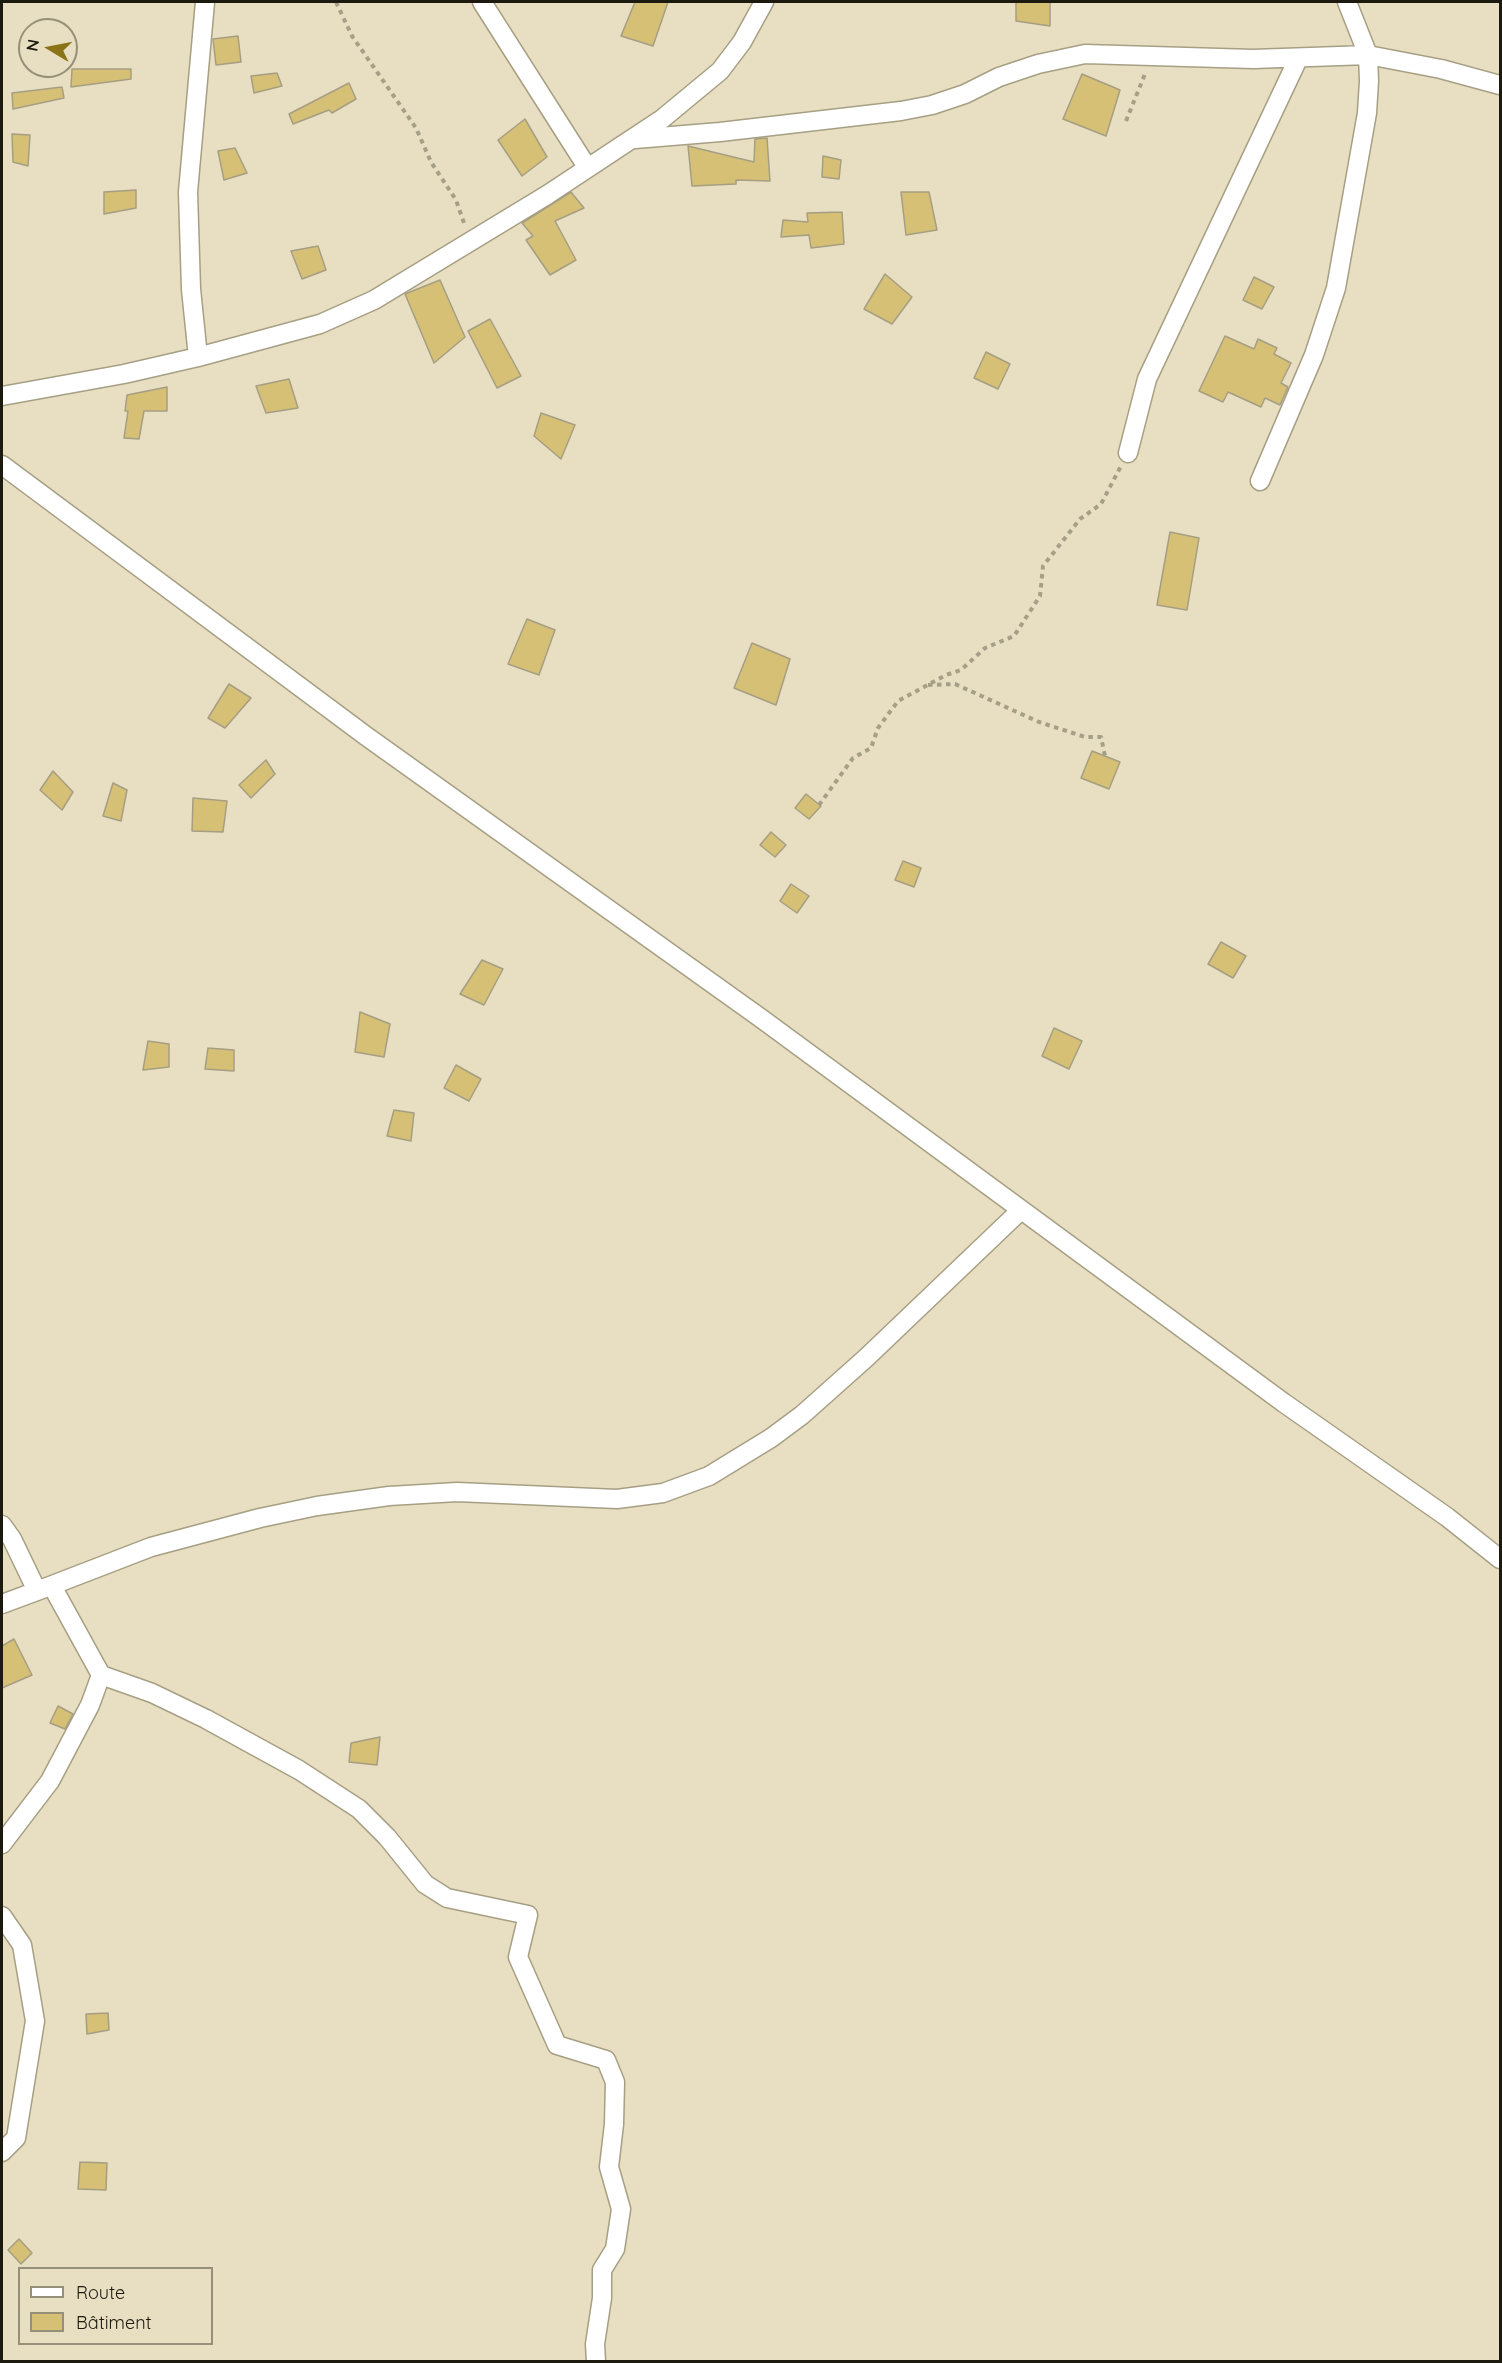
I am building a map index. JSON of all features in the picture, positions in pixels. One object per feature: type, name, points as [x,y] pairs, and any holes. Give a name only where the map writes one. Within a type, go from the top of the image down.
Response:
[{"type":"street","points":[[198,357],[190,278],[188,192],[205,2]]},
{"type":"street","points":[[482,2],[587,167]]},
{"type":"street","points":[[2,396],[124,374],[198,357],[320,324],[374,300],[428,270],[470,241],[548,195],[587,167],[635,139],[720,70],[742,42],[764,2]]},
{"type":"street","points":[[1260,481],[1314,355],[1336,288],[1368,113],[1368,55],[1347,2]]},
{"type":"street","points":[[635,139],[779,126],[911,109],[965,93],[999,77],[1059,58],[1085,54],[1298,59],[1368,55],[1441,69],[1500,85]]},
{"type":"street","points":[[1128,453],[1147,379],[1298,59]]},
{"type":"street","points":[[2,465],[366,736],[762,1019],[1284,1403],[1447,1517],[1500,1559]]},
{"type":"street","points":[[2,1604],[151,1547],[260,1518],[340,1503],[389,1496],[457,1492],[617,1499],[672,1490],[709,1476],[771,1438],[802,1415],[866,1358],[1021,1210]]},
{"type":"street","points":[[2,1525],[101,1675],[152,1693],[206,1719],[299,1770],[359,1809],[387,1837],[425,1884],[447,1898],[528,1915],[518,1957],[557,2045],[606,2061],[615,2082],[614,2124],[609,2167],[621,2208],[615,2249],[602,2270],[602,2298],[595,2344],[596,2361]]},
{"type":"street","points":[[2,1844],[50,1781],[90,1705],[101,1675]]},
{"type":"street","points":[[2,1916],[22,1945],[35,2021],[16,2138],[2,2152]]},
{"type":"path","points":[[336,2],[352,36],[416,128],[431,162],[456,200],[470,241]]},
{"type":"path","points":[[1126,121],[1154,57]]},
{"type":"path","points":[[819,805],[853,758],[871,748],[878,728],[898,701],[946,675],[962,670],[985,648],[1014,636],[1040,596],[1043,566],[1080,519],[1101,504],[1128,453]]},
{"type":"path","points":[[927,686],[955,684],[1039,722],[1085,737],[1101,737],[1105,756]]},
{"type":"building","points":[[635,2],[668,2],[653,46],[621,36]]},
{"type":"building","points":[[1016,2],[1050,2],[1050,26],[1016,21]]},
{"type":"building","points":[[238,36],[241,62],[216,65],[213,39]]},
{"type":"building","points":[[78,69],[131,69],[131,79],[71,87],[72,78],[78,78]]},
{"type":"building","points":[[277,73],[282,86],[254,93],[251,76]]},
{"type":"building","points":[[1082,74],[1120,90],[1106,136],[1063,119]]},
{"type":"building","points":[[349,83],[356,99],[332,113],[329,110],[293,124],[289,114]]},
{"type":"building","points":[[62,87],[64,98],[13,109],[12,93]]},
{"type":"building","points":[[525,119],[547,157],[522,176],[498,140]]},
{"type":"building","points":[[12,134],[30,135],[28,166],[13,162]]},
{"type":"building","points":[[767,138],[770,181],[736,180],[736,184],[692,186],[688,146],[754,162],[755,139]]},
{"type":"building","points":[[235,148],[247,173],[224,180],[218,151]]},
{"type":"building","points":[[823,156],[841,160],[839,179],[822,177]]},
{"type":"building","points":[[136,190],[136,208],[104,214],[104,192]]},
{"type":"building","points":[[571,192],[584,208],[555,221],[576,260],[550,275],[526,240],[533,236],[522,223]]},
{"type":"building","points":[[901,192],[929,192],[937,230],[906,235]]},
{"type":"building","points":[[842,212],[844,244],[811,248],[809,235],[781,237],[783,220],[808,222],[807,213]]},
{"type":"building","points":[[318,246],[326,270],[302,279],[291,251]]},
{"type":"building","points":[[885,274],[912,297],[892,324],[864,309]]},
{"type":"building","points":[[1254,277],[1274,287],[1262,309],[1243,300]]},
{"type":"building","points":[[440,280],[465,337],[434,363],[405,294]]},
{"type":"building","points":[[490,319],[521,376],[497,388],[468,331]]},
{"type":"building","points":[[1225,336],[1254,349],[1258,339],[1277,348],[1274,354],[1291,363],[1281,383],[1288,387],[1280,405],[1265,398],[1261,407],[1228,392],[1223,402],[1199,391]]},
{"type":"building","points":[[986,352],[1010,364],[998,389],[974,378]]},
{"type":"building","points":[[289,379],[298,408],[266,413],[256,386]]},
{"type":"building","points":[[167,387],[167,411],[144,411],[139,439],[124,438],[128,411],[125,411],[127,395]]},
{"type":"building","points":[[541,413],[575,425],[561,459],[534,436]]},
{"type":"building","points":[[1170,532],[1199,538],[1187,610],[1157,605]]},
{"type":"building","points":[[527,619],[555,630],[539,675],[508,664]]},
{"type":"building","points":[[752,643],[790,659],[776,705],[734,688]]},
{"type":"building","points":[[229,684],[251,698],[225,728],[208,718]]},
{"type":"building","points":[[1092,751],[1120,762],[1109,789],[1081,778]]},
{"type":"building","points":[[266,760],[275,774],[251,798],[239,785]]},
{"type":"building","points":[[53,771],[73,792],[62,810],[40,790]]},
{"type":"building","points":[[113,783],[127,790],[121,821],[103,816]]},
{"type":"building","points":[[806,794],[821,806],[809,819],[795,808]]},
{"type":"building","points":[[193,798],[227,801],[223,832],[192,831]]},
{"type":"building","points":[[771,832],[786,845],[775,857],[760,845]]},
{"type":"building","points":[[903,861],[921,868],[914,887],[895,880]]},
{"type":"building","points":[[791,884],[809,896],[797,913],[780,901]]},
{"type":"building","points":[[1221,942],[1246,956],[1233,978],[1208,964]]},
{"type":"building","points":[[482,960],[503,969],[484,1005],[460,994]]},
{"type":"building","points":[[360,1012],[390,1024],[384,1057],[355,1052]]},
{"type":"building","points":[[1054,1028],[1082,1041],[1069,1069],[1042,1056]]},
{"type":"building","points":[[148,1041],[169,1044],[169,1067],[143,1070]]},
{"type":"building","points":[[208,1048],[234,1050],[234,1071],[205,1069]]},
{"type":"building","points":[[456,1065],[481,1079],[469,1101],[444,1088]]},
{"type":"building","points":[[394,1110],[414,1113],[411,1141],[387,1136]]},
{"type":"building","points":[[14,1639],[32,1675],[2,1688],[2,1646]]},
{"type":"building","points":[[58,1706],[73,1714],[65,1729],[50,1723]]},
{"type":"building","points":[[380,1737],[377,1765],[349,1762],[351,1743]]},
{"type":"building","points":[[108,2013],[109,2030],[87,2034],[86,2014]]},
{"type":"building","points":[[80,2162],[107,2163],[106,2190],[78,2189]]},
{"type":"building","points":[[19,2239],[32,2253],[21,2264],[8,2250]]}]
